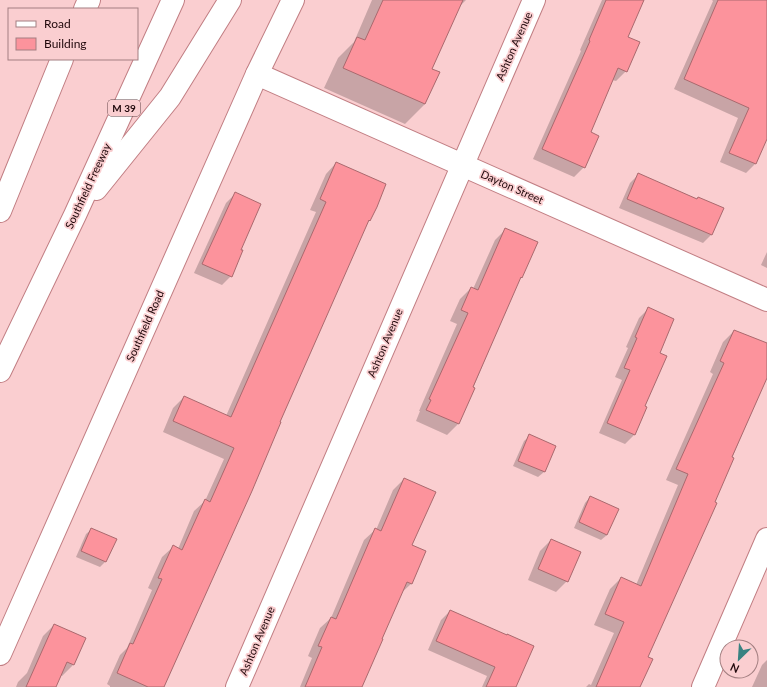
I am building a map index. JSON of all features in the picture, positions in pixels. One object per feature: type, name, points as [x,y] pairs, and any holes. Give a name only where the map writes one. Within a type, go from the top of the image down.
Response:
[{"type":"main road","name":"Southfield Freeway","points":[[0,371],[75,215],[173,0]]},
{"type":"main road","points":[[75,215],[170,97],[230,0]]},
{"type":"main road","name":"Southfield Road","points":[[0,654],[257,74],[293,0]]},
{"type":"main road","name":"Ashton Avenue","points":[[237,687],[534,0]]},
{"type":"main road","points":[[0,211],[62,60]]},
{"type":"main road","name":"Dayton Street","points":[[257,74],[767,300]]},
{"type":"main road","points":[[703,687],[767,539]]},
{"type":"building","points":[[383,0],[463,0],[432,69],[440,72],[425,104],[343,68],[357,37],[365,40]]},
{"type":"building","points":[[606,0],[644,0],[628,37],[640,42],[627,72],[618,68],[591,132],[599,136],[585,168],[542,149],[590,41],[589,40]]},
{"type":"building","points":[[718,0],[767,0],[767,139],[756,164],[729,153],[749,108],[684,79]]},
{"type":"building","points":[[336,162],[386,184],[280,422],[252,491],[164,687],[148,687],[117,673],[130,643],[133,644],[162,579],[158,578],[173,545],[182,550],[205,499],[210,502],[234,448],[173,421],[184,396],[231,417],[326,202],[320,199]]},
{"type":"building","points":[[638,173],[697,199],[698,197],[724,208],[712,235],[627,199]]},
{"type":"building","points":[[235,192],[261,204],[241,250],[243,250],[232,277],[202,264]]},
{"type":"building","points":[[505,228],[538,242],[473,387],[475,388],[459,424],[426,410],[431,400],[429,399],[468,313],[461,310],[471,287],[478,290]]},
{"type":"building","points":[[648,307],[674,319],[660,353],[667,356],[645,406],[647,407],[635,435],[607,423],[630,370],[624,368]]},
{"type":"building","points":[[734,330],[767,343],[767,378],[732,457],[734,458],[715,502],[717,503],[648,657],[653,659],[640,687],[596,687],[624,622],[605,614],[621,577],[641,586],[688,474],[676,469],[724,363],[720,361]]},
{"type":"building","points":[[529,434],[556,446],[545,472],[518,461]]},
{"type":"building","points":[[404,478],[436,492],[412,545],[426,551],[412,584],[407,582],[362,687],[305,687],[322,647],[318,646],[331,617],[336,619],[375,528],[381,531]]},
{"type":"building","points":[[590,496],[619,509],[607,535],[579,522]]},
{"type":"building","points":[[91,528],[117,539],[106,562],[81,551]]},
{"type":"building","points":[[551,539],[581,552],[568,582],[538,569]]},
{"type":"building","points":[[450,610],[534,646],[516,687],[486,687],[495,667],[436,641]]},
{"type":"building","points":[[54,624],[86,638],[74,665],[67,662],[56,687],[26,687]]}]
